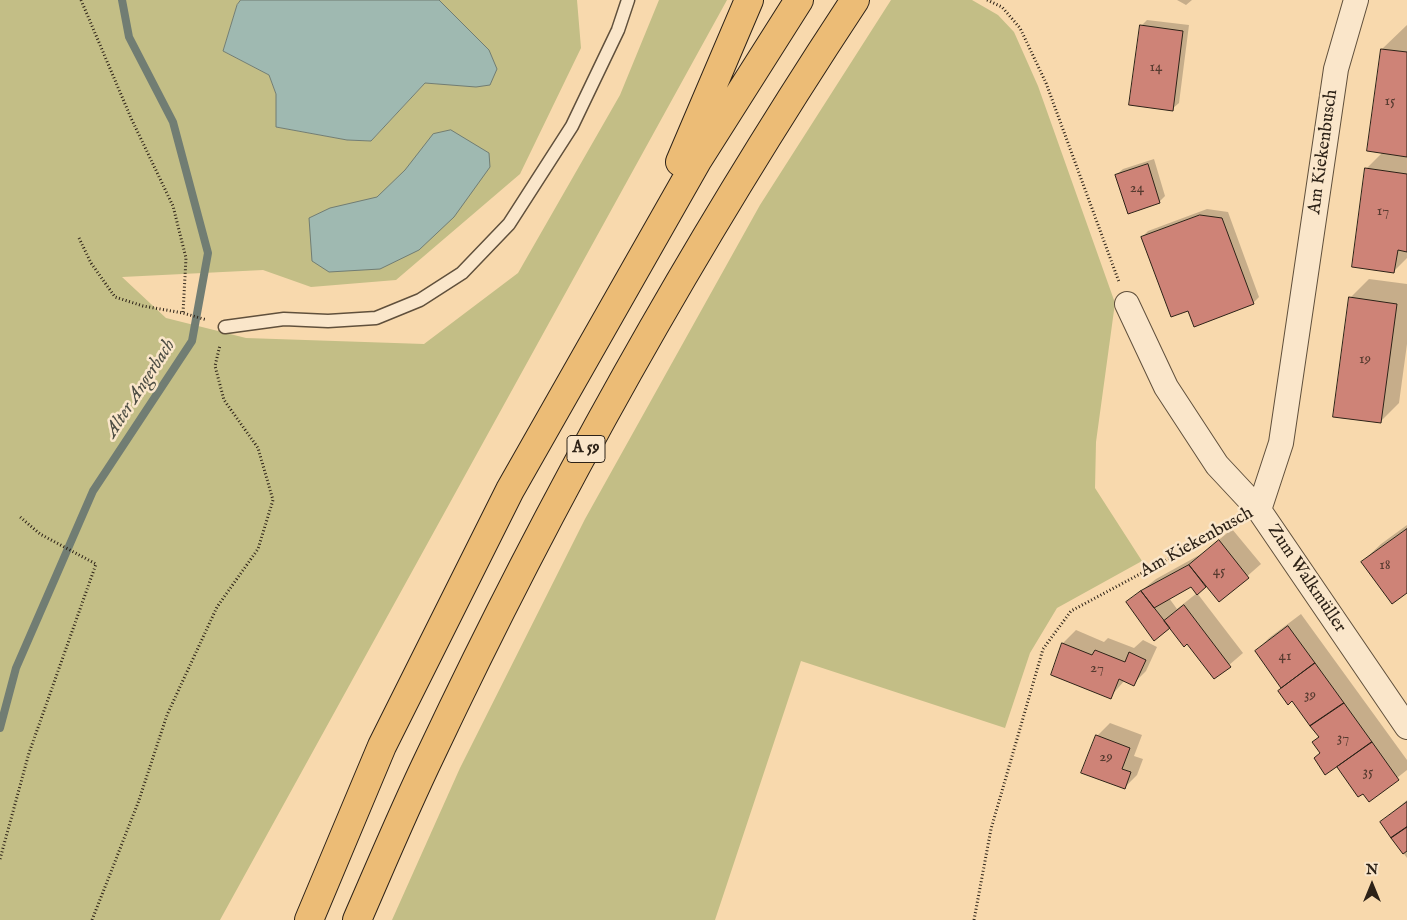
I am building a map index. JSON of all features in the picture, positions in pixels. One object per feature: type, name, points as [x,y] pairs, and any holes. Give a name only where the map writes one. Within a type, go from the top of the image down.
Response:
[{"type":"highway","points":[[634,272],[749,0]]},
{"type":"highway","name":"A 59","points":[[309,920],[386,737],[510,490],[697,161],[798,0]]},
{"type":"highway","name":"A 59","points":[[357,920],[430,756],[552,510],[733,192],[855,0]]},
{"type":"street","name":"Am Kiekenbusch","points":[[1259,510],[1281,443],[1336,69],[1356,0]]},
{"type":"street","name":"Zum Walkmüller","points":[[1127,304],[1166,387],[1217,466],[1259,510],[1407,727]]},
{"type":"lane","points":[[225,326],[284,319],[328,321],[376,318],[420,300],[462,273],[509,224],[572,126],[618,30],[628,0]]},
{"type":"path","points":[[81,0],[131,118],[173,206],[186,258],[183,313]]},
{"type":"path","points":[[987,0],[1002,7],[1020,28],[1046,83],[1127,304]]},
{"type":"path","points":[[79,238],[91,263],[115,296],[143,306],[183,313],[211,322]]},
{"type":"path","points":[[92,920],[138,804],[167,715],[218,607],[258,549],[273,500],[258,448],[224,400],[215,366],[225,326]]},
{"type":"path","name":"Am Kiekenbusch","points":[[974,920],[991,830],[1044,649],[1071,611],[1259,510]]},
{"type":"path","points":[[0,858],[29,753],[96,564],[40,534],[19,516]]},
{"type":"shaded area","points":[[0,0],[241,0],[237,5],[223,51],[269,75],[276,94],[276,127],[347,140],[371,141],[425,83],[450,84],[489,50],[439,0],[577,0],[581,48],[520,174],[396,280],[311,287],[263,270],[122,277],[166,318],[246,338],[424,344],[518,273],[620,95],[659,0],[727,0],[220,920],[0,920]]},
{"type":"shaded area","points":[[891,0],[972,0],[998,15],[1014,32],[1038,86],[1115,303],[1096,442],[1095,488],[1142,561],[1057,608],[1030,653],[1005,728],[801,661],[715,920],[392,920],[460,768],[585,519],[760,205]]},
{"type":"water","points":[[241,0],[439,0],[489,50],[497,69],[490,85],[476,87],[425,83],[371,141],[347,140],[276,127],[276,94],[269,75],[223,51],[237,5]]},
{"type":"water","points":[[451,130],[489,153],[490,167],[454,217],[419,250],[380,269],[329,272],[312,261],[309,218],[330,208],[377,197],[405,170],[433,134]]},
{"type":"building","points":[[1140,25],[1183,31],[1173,111],[1129,105]]},
{"type":"building","points":[[1381,49],[1407,52],[1407,157],[1367,151]]},
{"type":"building","points":[[1148,164],[1160,203],[1128,214],[1115,175]]},
{"type":"building","points":[[1365,168],[1407,174],[1407,252],[1398,250],[1394,273],[1352,267]]},
{"type":"building","points":[[1200,215],[1222,218],[1254,304],[1194,327],[1188,311],[1171,317],[1141,237]]},
{"type":"building","points":[[1349,297],[1397,304],[1381,423],[1333,417]]},
{"type":"building","points":[[1407,529],[1407,593],[1392,604],[1361,562]]},
{"type":"building","points":[[1219,540],[1249,578],[1219,602],[1189,565]]},
{"type":"building","points":[[1189,565],[1206,587],[1197,595],[1191,587],[1154,608],[1141,591]]},
{"type":"building","points":[[1141,591],[1170,628],[1154,641],[1126,602]]},
{"type":"building","points":[[1184,605],[1231,667],[1214,679],[1187,644],[1184,647],[1164,621]]},
{"type":"building","points":[[1288,626],[1315,663],[1281,688],[1255,651]]},
{"type":"building","points":[[1062,643],[1092,655],[1095,650],[1125,662],[1129,652],[1146,660],[1134,686],[1119,679],[1111,699],[1051,675]]},
{"type":"building","points":[[1315,663],[1344,703],[1310,726],[1292,701],[1288,705],[1278,691]]},
{"type":"building","points":[[1344,703],[1372,742],[1325,775],[1314,758],[1320,753],[1312,742],[1319,737],[1310,726]]},
{"type":"building","points":[[1096,735],[1130,748],[1122,769],[1131,772],[1125,789],[1081,773]]},
{"type":"building","points":[[1372,742],[1399,780],[1369,802],[1363,794],[1358,797],[1337,767]]},
{"type":"building","points":[[1407,802],[1407,827],[1391,838],[1380,822]]},
{"type":"building","points":[[1407,827],[1407,851],[1403,854],[1391,838]]},
{"type":"waterway","name":"Alter Angerbach","points":[[0,728],[16,668],[93,491],[192,341],[208,253],[173,122],[129,37],[122,0]]}]
